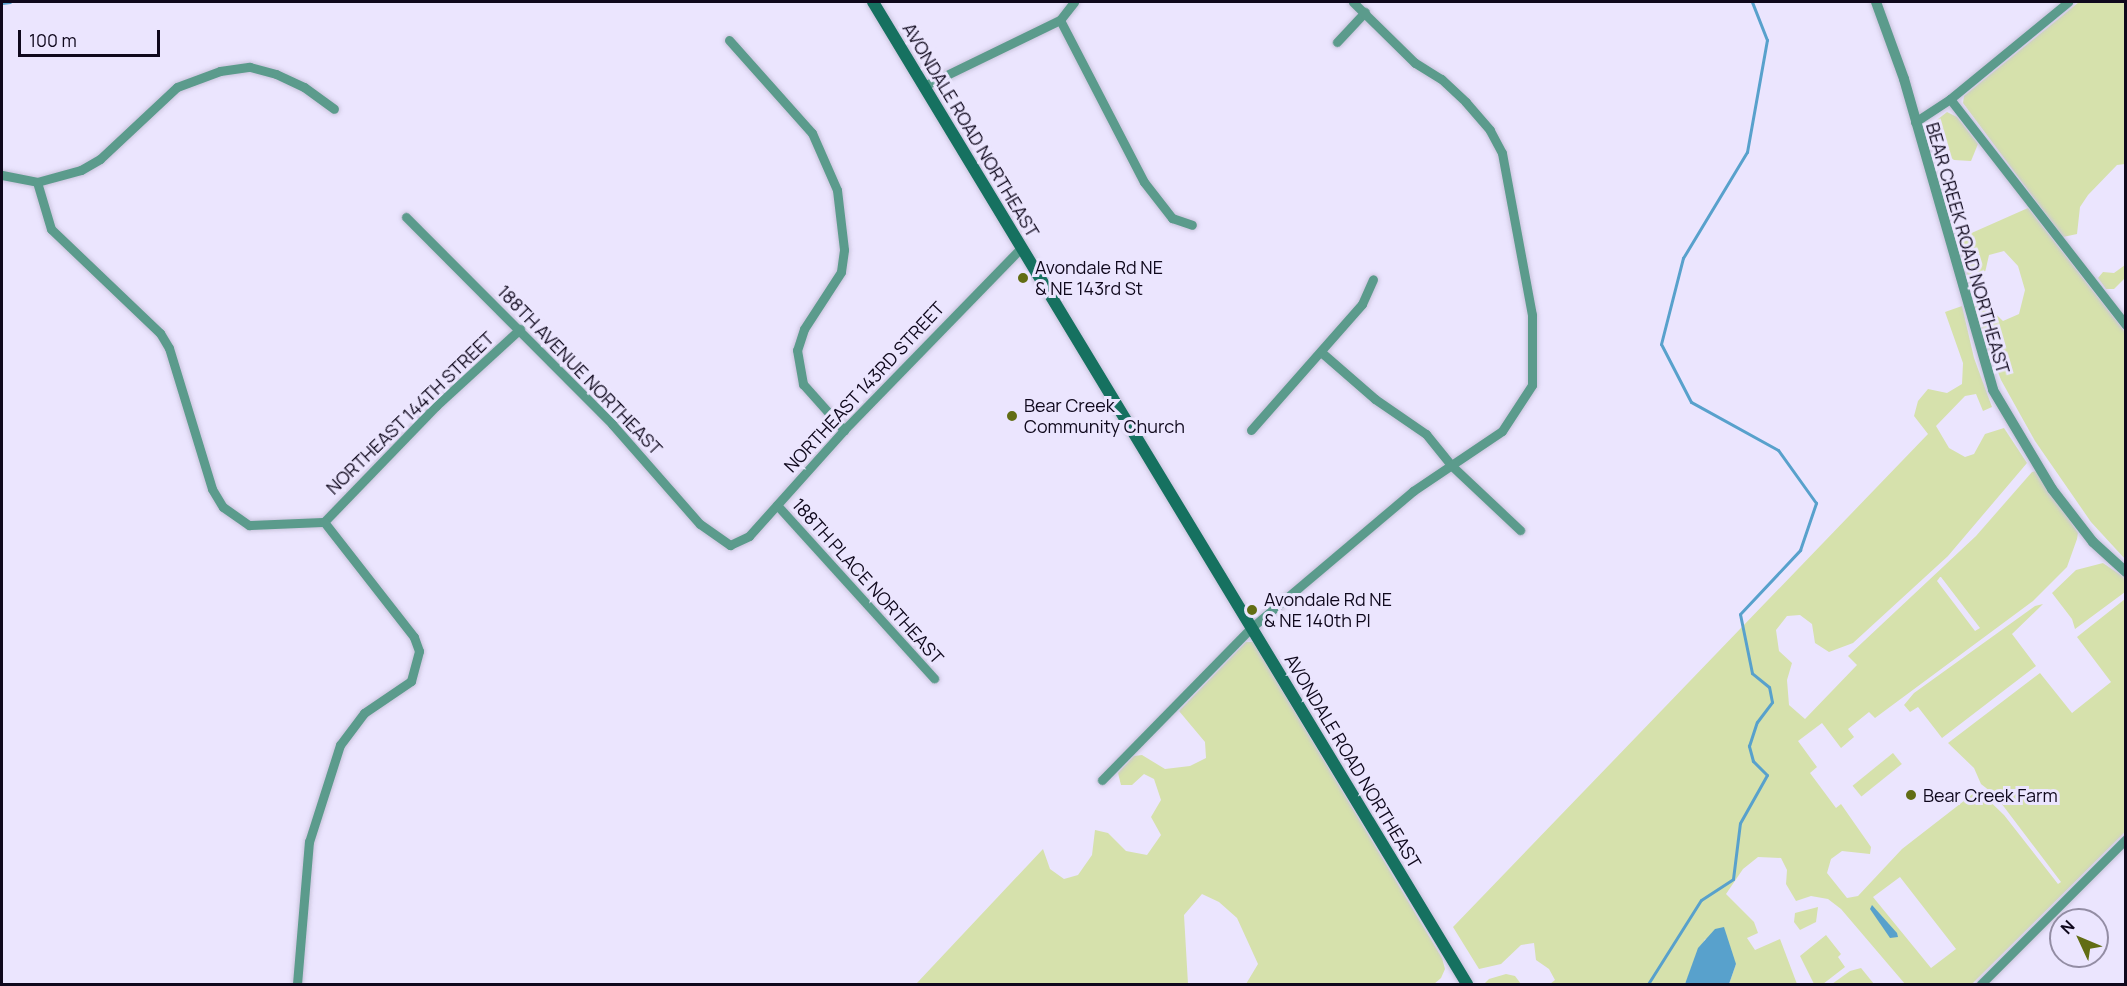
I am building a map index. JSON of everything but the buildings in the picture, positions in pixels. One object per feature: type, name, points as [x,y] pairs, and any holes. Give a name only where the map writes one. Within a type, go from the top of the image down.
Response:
[{"type":"main road","name":"AVONDALE ROAD NORTHEAST","points":[[873,2],[926,85],[1021,248],[1467,984]]},
{"type":"street","points":[[926,85],[1060,21],[1074,2]]},
{"type":"street","points":[[1102,780],[1251,628],[1413,491],[1494,438],[1520,409],[1532,385],[1532,315],[1502,153],[1490,130],[1466,102],[1441,79],[1415,63],[1353,2]]},
{"type":"street","name":"BEAR CREEK ROAD NORTHEAST","points":[[1876,2],[1915,122],[1993,390],[2052,489],[2093,542],[2126,572]]},
{"type":"street","points":[[1915,122],[1950,99],[2068,2]]},
{"type":"street","points":[[1337,42],[1365,12]]},
{"type":"street","points":[[1060,21],[1144,182],[1172,218],[1192,225]]},
{"type":"street","points":[[729,40],[812,133],[837,190],[844,250],[841,272],[804,329],[797,350],[803,384],[844,430]]},
{"type":"street","points":[[2,175],[37,182],[64,177],[100,159],[177,87],[220,71],[250,67],[303,87],[334,109]]},
{"type":"street","points":[[1950,99],[2126,325]]},
{"type":"street","points":[[37,182],[51,229],[160,333],[169,348],[212,489],[223,507],[233,518],[249,525],[324,522],[414,637],[419,651],[411,681],[364,712],[340,745],[309,842],[297,984]]},
{"type":"street","name":"188TH AVENUE NORTHEAST","points":[[406,217],[520,329],[612,424],[700,524],[730,545]]},
{"type":"street","name":"NORTHEAST 143RD STREET","points":[[730,545],[749,536],[844,430],[1021,248]]},
{"type":"street","points":[[1251,430],[1362,304],[1372,279]]},
{"type":"street","name":"NORTHEAST 144TH STREET","points":[[324,522],[428,414],[520,329]]},
{"type":"street","points":[[1321,352],[1375,399],[1419,428],[1451,465],[1520,530]]},
{"type":"street","name":"188TH PLACE NORTHEAST","points":[[777,505],[934,678]]},
{"type":"street","points":[[1981,984],[2126,839]]},
{"type":"green space","points":[[2079,2],[2125,2],[2125,164],[2117,165],[2088,195],[2080,207],[2077,234],[2063,237],[1963,103],[1964,96]]},
{"type":"green space","points":[[1947,112],[1957,117],[1978,144],[1971,161],[1954,160],[1927,139],[1928,127]]},
{"type":"green space","points":[[2028,208],[2125,332],[2125,559],[2091,522],[2035,441],[2001,380],[1972,304],[1982,301],[2003,321],[2019,314],[2025,290],[2018,266],[2004,251],[1989,255],[1982,286],[1972,291],[1958,239]]},
{"type":"green space","points":[[2125,265],[2125,278],[2114,289],[2106,289],[2098,278],[2103,272],[2114,273]]},
{"type":"green space","points":[[1962,306],[1974,358],[1992,407],[1983,411],[1976,394],[1965,396],[1936,426],[1949,448],[1965,457],[1974,454],[1985,434],[2004,428],[2027,463],[1948,556],[1853,643],[1829,652],[1815,643],[1812,624],[1800,615],[1787,616],[1776,630],[1779,651],[1792,663],[1787,680],[1789,705],[1805,719],[1857,665],[1848,656],[1976,536],[2032,472],[2036,471],[2078,533],[2077,539],[2067,567],[2033,601],[1875,718],[1869,712],[1848,729],[1854,737],[1841,748],[1822,723],[1798,741],[1817,767],[1810,773],[1836,808],[1841,804],[1871,847],[1870,854],[1842,851],[1831,859],[1827,873],[1847,898],[1858,896],[1902,849],[1978,790],[2004,815],[2058,884],[2061,882],[1995,795],[1981,784],[1974,768],[1948,743],[2040,673],[2072,713],[2111,682],[2077,637],[2125,599],[2125,832],[1972,984],[1905,984],[1841,909],[1828,899],[1811,896],[1796,901],[1786,884],[1787,870],[1781,858],[1758,857],[1743,869],[1726,894],[1754,922],[1758,933],[1747,938],[1755,950],[1780,939],[1797,984],[1729,984],[1736,964],[1705,939],[1685,984],[1550,984],[1555,980],[1549,969],[1536,960],[1534,943],[1521,945],[1501,964],[1479,969],[1453,927],[1928,434],[1914,416],[1918,401],[1928,389],[1947,393],[1962,384],[1963,363],[1945,312]],"holes":[[[1941,577],[1980,628],[1975,631],[1937,581]],[[1900,877],[1956,949],[1931,968],[1873,897]]]},
{"type":"green space","points":[[2103,563],[2125,578],[2125,592],[2075,629],[2072,619],[2052,593],[2076,570]]},
{"type":"green space","points":[[2043,604],[2012,634],[2036,666],[1942,738],[1918,707],[1910,712],[1904,705],[1914,693],[2035,606]]},
{"type":"green space","points":[[1246,642],[1253,642],[1442,958],[1445,969],[1441,978],[1434,984],[1246,984],[1258,964],[1237,918],[1219,902],[1202,894],[1184,915],[1188,984],[916,984],[1043,849],[1050,869],[1064,879],[1078,875],[1092,855],[1095,830],[1108,833],[1126,851],[1147,855],[1161,835],[1151,817],[1161,800],[1154,779],[1144,774],[1132,785],[1121,785],[1118,773],[1134,756],[1142,755],[1165,769],[1190,766],[1206,758],[1205,742],[1179,711]]},
{"type":"green space","points":[[1893,753],[1902,764],[1861,797],[1853,786]]},
{"type":"green space","points":[[1818,907],[1816,922],[1800,930],[1794,922],[1795,913]]},
{"type":"green space","points":[[1826,935],[1841,954],[1838,957],[1845,967],[1823,984],[1814,984],[1800,956]]},
{"type":"green space","points":[[1861,968],[1874,984],[1832,984],[1850,971]]},
{"type":"green space","points":[[1506,974],[1515,976],[1521,984],[1484,984],[1489,979]]},
{"type":"water","points":[[1872,905],[1898,937],[1890,938],[1870,909]]},
{"type":"water","points":[[1724,927],[1736,964],[1729,984],[1685,984],[1698,948],[1715,929]]},
{"type":"waterway","points":[[2,3],[10,2]]},
{"type":"waterway","points":[[1648,984],[1701,900],[1733,879],[1740,823],[1767,775],[1753,761],[1749,746],[1757,722],[1772,702],[1769,687],[1752,673],[1740,614],[1800,550],[1816,503],[1778,450],[1691,402],[1661,344],[1683,258],[1747,152],[1767,40],[1752,2]]},
{"type":"place","name":"Avondale Rd NE & NE 143rd St","points":[[1023,278]]},
{"type":"place","name":"Bear Creek Community Church","points":[[1012,416]]},
{"type":"place","name":"Avondale Rd NE & NE 140th Pl","points":[[1252,610]]},
{"type":"place","name":"Bear Creek Farm","points":[[1911,795]]}]
